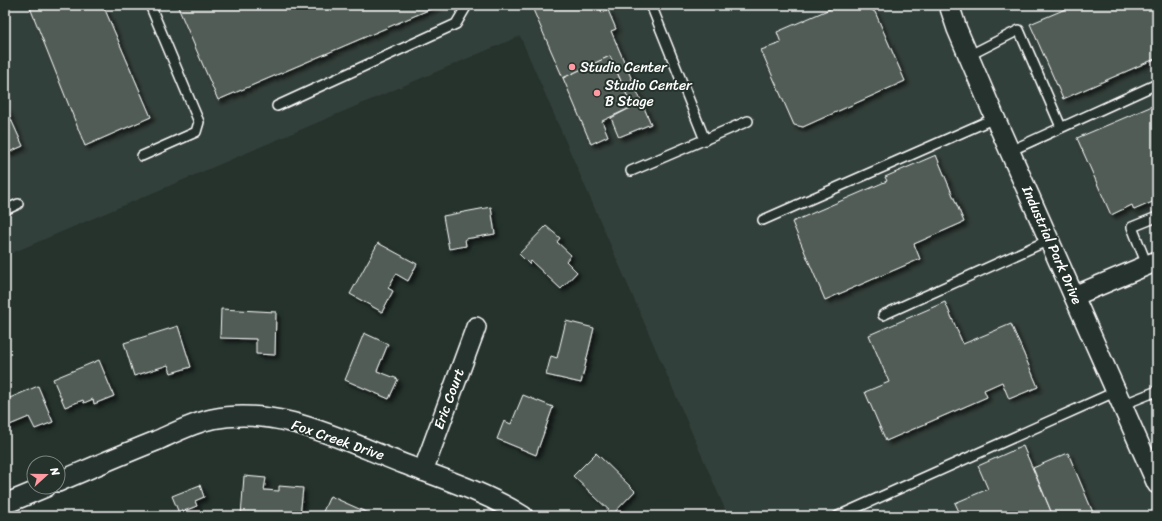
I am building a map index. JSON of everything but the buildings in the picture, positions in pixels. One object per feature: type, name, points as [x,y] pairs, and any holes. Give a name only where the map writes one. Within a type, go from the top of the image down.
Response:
[{"type":"street","name":"Industrial Park Drive","points":[[949,5],[968,56],[1157,484]]},
{"type":"street","points":[[1074,296],[1152,263]]},
{"type":"street","name":"Eric Court","points":[[423,470],[476,327]]},
{"type":"street","name":"Fox Creek Drive","points":[[66,479],[183,429],[212,419],[243,416],[271,418],[316,429],[423,470],[511,508],[523,516]]},
{"type":"street","points":[[5,504],[27,495]]},
{"type":"lane","points":[[142,156],[196,132],[199,122],[150,5]]},
{"type":"lane","points":[[277,106],[456,24],[466,5]]},
{"type":"lane","points":[[651,5],[705,140]]},
{"type":"lane","points":[[968,56],[1019,30],[1061,127]]},
{"type":"lane","points":[[1010,151],[1157,84]]},
{"type":"lane","points":[[764,220],[995,118]]},
{"type":"lane","points":[[631,171],[748,121]]},
{"type":"lane","points":[[5,210],[18,204]]},
{"type":"lane","points":[[1152,263],[1132,227],[1157,217]]},
{"type":"lane","points":[[883,315],[1049,240]]},
{"type":"lane","points":[[838,516],[1120,398],[1157,391]]},
{"type":"shaded area","points":[[5,5],[1157,5],[1157,516],[728,516],[520,36],[5,256]]},
{"type":"place","name":"Studio Center","points":[[572,67]]},
{"type":"place","name":"Studio Center B Stage","points":[[597,93]]}]
